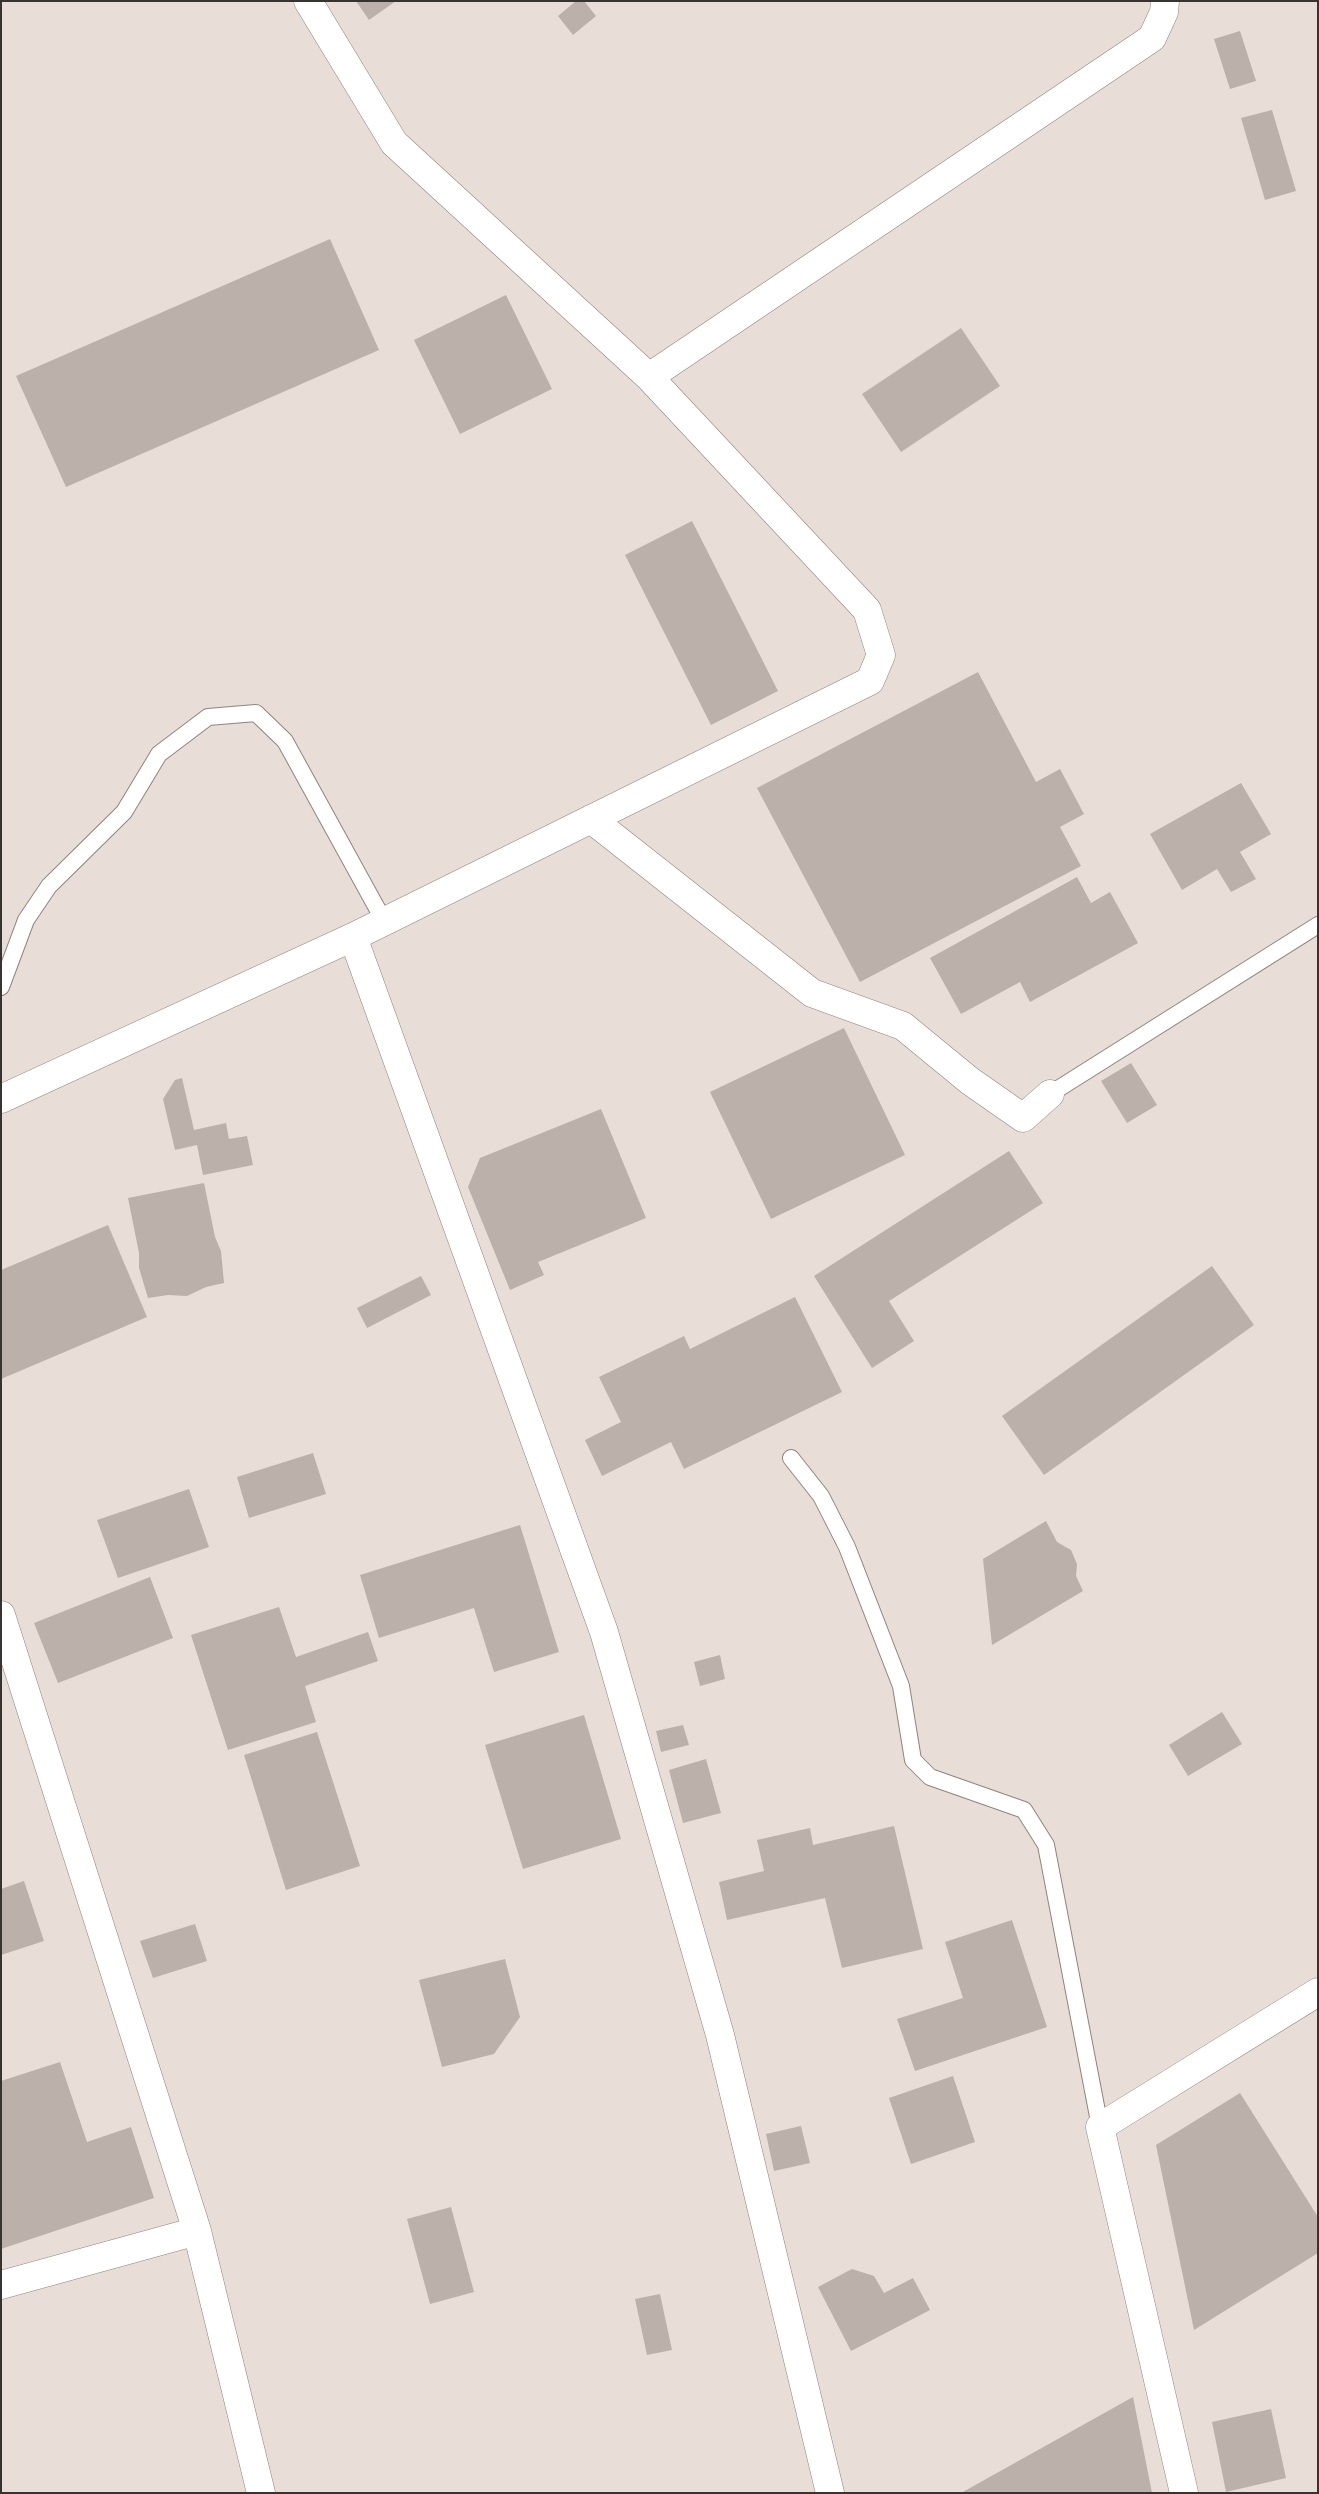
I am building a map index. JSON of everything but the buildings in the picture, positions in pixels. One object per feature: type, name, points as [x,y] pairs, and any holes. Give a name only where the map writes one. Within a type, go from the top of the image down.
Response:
[{"type":"street","points":[[1,1099],[353,937],[870,681],[881,654],[867,610],[649,377],[394,143],[308,1]]},
{"type":"street","points":[[649,377],[1152,38],[1164,12],[1165,1]]},
{"type":"street","points":[[591,819],[812,993],[903,1026],[970,1081],[1023,1118],[1050,1094]]},
{"type":"street","points":[[353,937],[604,1632],[720,2035],[830,2493]]},
{"type":"street","points":[[1,1615],[197,2231],[261,2493]]},
{"type":"street","points":[[1184,2493],[1100,2127],[1318,1992]]},
{"type":"street","points":[[1,2285],[197,2231]]},
{"type":"lane","points":[[1,987],[26,920],[49,886],[124,812],[159,754],[208,717],[256,713],[285,741],[384,921]]},
{"type":"lane","points":[[1050,1094],[1318,925]]},
{"type":"lane","points":[[791,1458],[821,1496],[847,1547],[901,1686],[913,1760],[930,1778],[1024,1810],[1046,1845],[1100,2127]]}]
